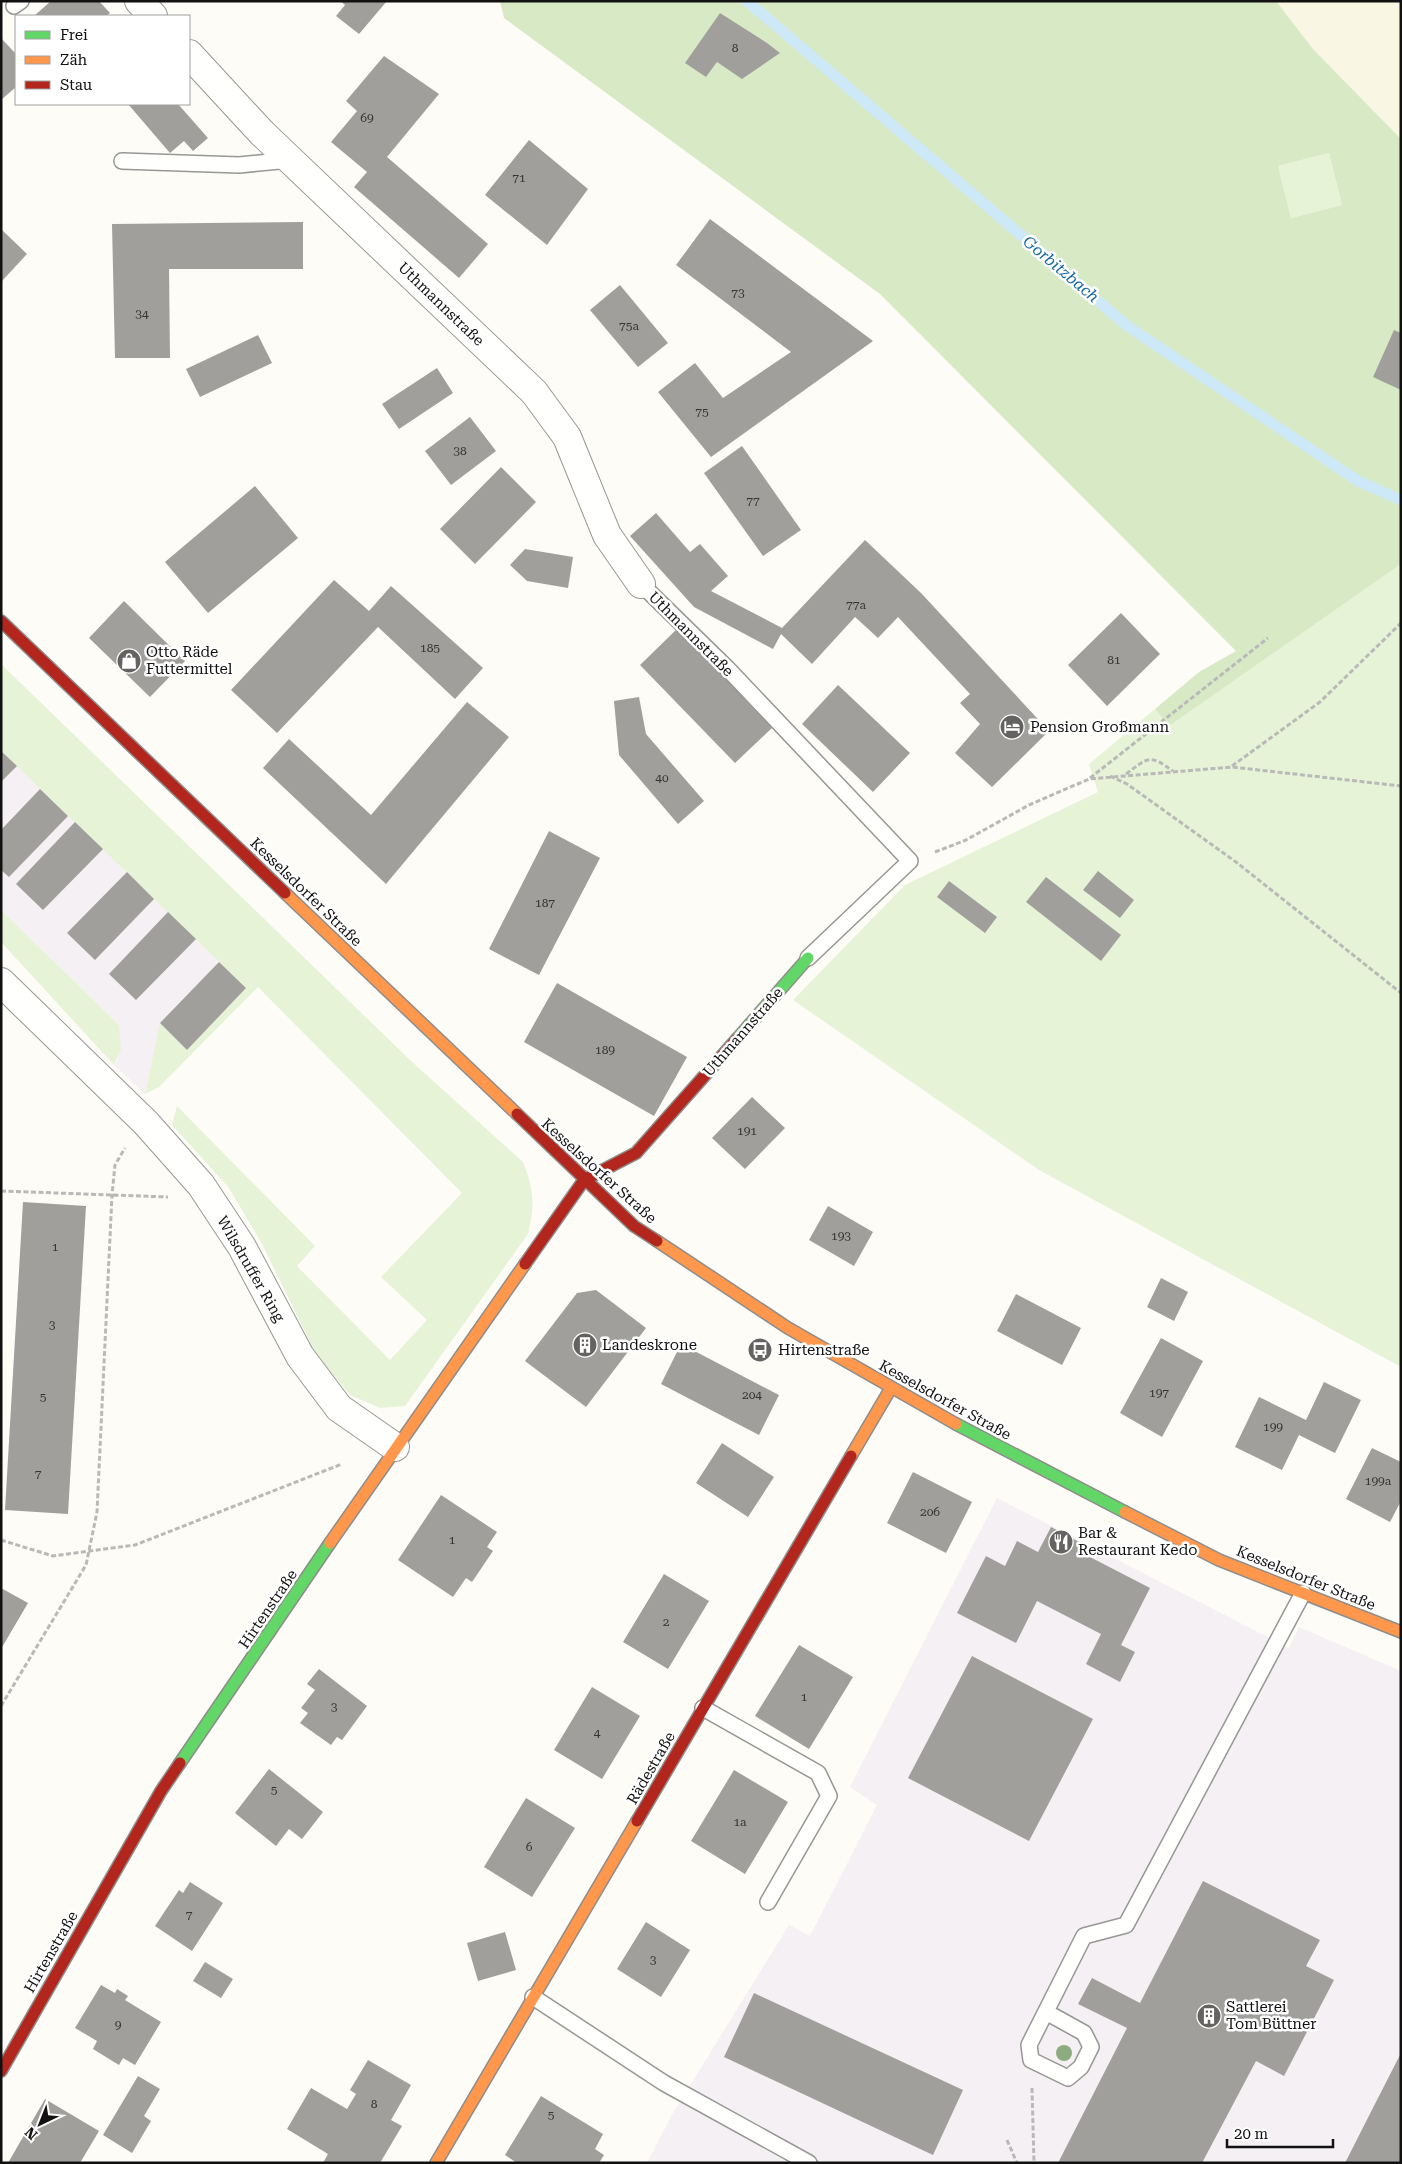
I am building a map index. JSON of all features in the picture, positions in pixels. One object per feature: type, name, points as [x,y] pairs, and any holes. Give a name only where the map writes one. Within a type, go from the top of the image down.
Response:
[{"type":"street","points":[[139,1],[152,15]]},
{"type":"street","name":"Uthmannstraße","points":[[190,55],[290,160],[534,392],[567,437],[606,535],[641,584]]},
{"type":"street","name":"Kesselsdorfer Straße","points":[[1,621],[634,1226],[788,1328],[891,1388],[1033,1466],[1218,1560],[1401,1632]]},
{"type":"street","name":"Uthmannstraße","points":[[584,1180],[636,1153],[808,958]]},
{"type":"street","name":"Wilsdruffer Ring","points":[[1,982],[146,1123],[201,1185],[242,1247],[300,1356],[339,1408],[395,1447]]},
{"type":"street","name":"Hirtenstraße","points":[[1,2071],[161,1791],[395,1447],[584,1180]]},
{"type":"street","name":"Rädestraße","points":[[436,2163],[891,1388]]},
{"type":"lane","points":[[122,161],[239,165],[290,160]]},
{"type":"lane","name":"Uthmannstraße","points":[[641,584],[720,662],[910,861],[808,958]]},
{"type":"lane","points":[[1046,2012],[1084,2034],[1091,2047],[1081,2067],[1068,2078],[1031,2060],[1029,2045],[1084,1936],[1126,1925],[1303,1593]]},
{"type":"lane","points":[[703,1708],[818,1773],[829,1796],[768,1902]]},
{"type":"lane","points":[[533,1998],[664,2083],[809,2163]]},
{"type":"path","points":[[1232,766],[1320,702],[1401,623]]},
{"type":"path","points":[[910,861],[966,840],[1029,805],[1089,779],[1268,638]]},
{"type":"path","points":[[1125,774],[1145,760],[1156,759],[1173,771]]},
{"type":"path","points":[[1089,779],[1125,774],[1232,766],[1401,786]]},
{"type":"path","points":[[1109,776],[1127,784],[1236,862],[1401,992]]},
{"type":"path","points":[[1,1706],[86,1565],[97,1512],[115,1165],[133,1135],[146,1123]]},
{"type":"path","points":[[1,1191],[144,1196]]},
{"type":"path","points":[[1,1540],[53,1556],[135,1545],[349,1462]]},
{"type":"path","points":[[1031,2060],[1034,2163]]},
{"type":"path","points":[[1007,2140],[1017,2163]]},
{"type":"shaded area","points":[[1276,1],[1401,1],[1401,139],[1313,49]]},
{"type":"shaded area","points":[[1,751],[246,988],[187,1050],[160,1024],[145,1094],[114,1065],[118,1060],[119,1025],[1,910]]},
{"type":"shaded area","points":[[997,1498],[1289,1648],[1299,1627],[1401,1671],[1401,2163],[647,2163],[673,2113],[789,1925],[810,1936],[877,1805],[850,1787]]},
{"type":"green space","points":[[500,1],[1276,1],[1313,49],[1401,139],[1401,564],[1169,726],[1155,709],[1199,672],[1236,651],[880,294],[504,18]],"holes":[[[1329,153],[1342,205],[1291,218],[1278,166]]]},
{"type":"green space","points":[[1329,153],[1342,205],[1291,218],[1278,166]]},
{"type":"green space","points":[[1401,564],[1401,1367],[1039,1170],[793,1000],[905,885],[1098,792],[1089,764],[1155,709],[1169,725]]},
{"type":"green space","points":[[1,664],[410,1060],[523,1162],[532,1197],[532,1214],[528,1234],[405,1406],[380,1408],[350,1395],[330,1371],[313,1348],[262,1244],[229,1188],[172,1125],[177,1106],[315,1246],[297,1266],[390,1360],[427,1320],[381,1277],[462,1193],[258,987],[159,1087],[145,1094],[160,1023],[187,1050],[246,988],[1,751]]},
{"type":"green space","points":[[1,910],[119,1025],[121,1050],[114,1065],[1,942]]},
{"type":"building","points":[[51,1],[99,1],[110,13],[107,15],[35,15]]},
{"type":"building","points":[[340,1],[387,1],[359,34],[336,16],[345,5]]},
{"type":"building","points":[[720,13],[780,53],[742,79],[717,62],[706,77],[685,63]]},
{"type":"building","points":[[1,38],[15,53],[15,88],[1,100]]},
{"type":"building","points":[[384,56],[439,94],[387,157],[488,244],[459,278],[354,187],[367,172],[331,142],[357,111],[346,101]]},
{"type":"building","points":[[129,105],[179,105],[208,138],[193,151],[184,141],[170,153]]},
{"type":"building","points":[[529,140],[588,189],[547,245],[485,195]]},
{"type":"building","points":[[710,219],[873,341],[711,457],[658,392],[695,363],[723,398],[791,352],[676,265]]},
{"type":"building","points":[[303,222],[303,269],[169,269],[170,358],[115,358],[112,224]]},
{"type":"building","points":[[1,229],[27,254],[1,282]]},
{"type":"building","points":[[620,285],[668,343],[638,367],[590,310]]},
{"type":"building","points":[[1394,330],[1401,333],[1401,390],[1373,377]]},
{"type":"building","points":[[258,335],[272,363],[200,397],[186,369]]},
{"type":"building","points":[[437,368],[453,393],[399,429],[382,404]]},
{"type":"building","points":[[470,417],[496,451],[451,485],[425,451]]},
{"type":"building","points":[[742,446],[801,530],[763,556],[704,473]]},
{"type":"building","points":[[501,467],[536,502],[475,564],[440,529]]},
{"type":"building","points":[[255,486],[298,538],[208,613],[165,562]]},
{"type":"building","points":[[656,513],[690,552],[700,544],[728,576],[711,591],[782,628],[865,540],[921,593],[1049,731],[992,787],[955,753],[980,724],[960,703],[970,694],[898,617],[878,638],[855,617],[812,664],[781,634],[773,649],[694,607],[630,536]]},
{"type":"building","points":[[525,549],[573,557],[568,588],[527,581],[510,565]]},
{"type":"building","points":[[334,580],[369,611],[391,586],[483,668],[455,699],[378,627],[277,733],[231,690]]},
{"type":"building","points":[[124,601],[185,661],[150,697],[89,638]]},
{"type":"building","points":[[1121,613],[1160,654],[1107,706],[1068,665]]},
{"type":"building","points":[[677,629],[773,727],[735,763],[640,665]]},
{"type":"building","points":[[838,685],[910,753],[873,792],[802,724]]},
{"type":"building","points":[[639,697],[646,734],[704,801],[678,824],[619,755],[614,701]]},
{"type":"building","points":[[467,702],[509,737],[386,884],[263,768],[289,739],[371,815]]},
{"type":"building","points":[[1,751],[17,766],[1,782]]},
{"type":"building","points":[[40,789],[68,816],[9,877],[1,870],[1,830]]},
{"type":"building","points":[[75,822],[103,849],[43,910],[16,884]]},
{"type":"building","points":[[549,831],[600,858],[539,975],[489,949]]},
{"type":"building","points":[[1098,871],[1134,900],[1120,918],[1083,890]]},
{"type":"building","points":[[127,872],[154,899],[95,960],[67,933]]},
{"type":"building","points":[[1046,877],[1121,935],[1101,961],[1026,902]]},
{"type":"building","points":[[949,881],[997,917],[985,933],[937,897]]},
{"type":"building","points":[[168,912],[196,939],[136,1000],[109,974]]},
{"type":"building","points":[[219,962],[246,988],[187,1050],[160,1023]]},
{"type":"building","points":[[557,983],[687,1057],[654,1116],[524,1042]]},
{"type":"building","points":[[752,1097],[785,1128],[745,1169],[712,1138]]},
{"type":"building","points":[[23,1202],[86,1206],[68,1514],[5,1510]]},
{"type":"building","points":[[828,1206],[873,1232],[854,1266],[809,1240]]},
{"type":"building","points":[[1161,1278],[1188,1292],[1174,1321],[1147,1307]]},
{"type":"building","name":"Landeskrone","points":[[596,1290],[646,1328],[586,1407],[525,1361],[577,1293]]},
{"type":"building","points":[[1016,1294],[1081,1328],[1062,1365],[997,1331]]},
{"type":"building","points":[[1161,1338],[1203,1361],[1162,1437],[1120,1413]]},
{"type":"building","points":[[681,1344],[779,1395],[759,1435],[661,1384]]},
{"type":"building","points":[[1324,1382],[1361,1400],[1335,1453],[1299,1435],[1282,1470],[1235,1447],[1259,1397],[1306,1420]]},
{"type":"building","points":[[722,1443],[774,1477],[748,1517],[696,1483]]},
{"type":"building","points":[[1372,1448],[1401,1462],[1401,1501],[1390,1522],[1346,1499]]},
{"type":"building","points":[[913,1472],[972,1502],[946,1553],[887,1523]]},
{"type":"building","points":[[441,1495],[497,1532],[487,1547],[493,1551],[472,1582],[466,1578],[453,1597],[398,1560]]},
{"type":"building","points":[[1051,1527],[1094,1550],[1090,1557],[1150,1588],[1121,1645],[1135,1652],[1120,1682],[1086,1664],[1101,1634],[1037,1601],[1016,1643],[957,1613],[986,1556],[1005,1566],[1017,1541],[1038,1552]]},
{"type":"building","points":[[664,1574],[709,1601],[668,1669],[623,1642]]},
{"type":"building","points":[[1,1588],[28,1603],[1,1649]]},
{"type":"building","points":[[799,1645],[853,1677],[809,1749],[755,1716]]},
{"type":"building","points":[[972,1656],[1093,1719],[1029,1841],[908,1778]]},
{"type":"building","points":[[319,1669],[367,1706],[342,1740],[337,1737],[331,1745],[300,1723],[308,1713],[301,1708],[315,1690],[307,1684]]},
{"type":"building","points":[[592,1687],[640,1716],[602,1779],[554,1750]]},
{"type":"building","points":[[269,1769],[323,1812],[302,1839],[289,1829],[276,1846],[235,1813]]},
{"type":"building","points":[[734,1770],[788,1802],[745,1874],[691,1841]]},
{"type":"building","points":[[526,1798],[575,1828],[532,1897],[484,1867]]},
{"type":"building","name":"Sattlerei Tom Büttner","points":[[1203,1881],[1320,1940],[1306,1966],[1334,1980],[1284,2076],[1256,2061],[1202,2163],[1058,2163],[1127,2028],[1078,2004],[1092,1978],[1140,2003]]},
{"type":"building","points":[[190,1882],[223,1903],[192,1951],[155,1926],[179,1890],[183,1893]]},
{"type":"building","points":[[646,1922],[690,1950],[661,1997],[617,1969]]},
{"type":"building","points":[[505,1932],[516,1970],[478,1981],[467,1943]]},
{"type":"building","points":[[205,1962],[233,1979],[221,1998],[193,1981]]},
{"type":"building","points":[[101,1985],[115,1993],[117,1989],[128,1996],[125,2000],[161,2022],[135,2065],[123,2058],[119,2065],[93,2049],[97,2041],[75,2028]]},
{"type":"building","points":[[754,1993],[963,2090],[933,2155],[724,2057]]},
{"type":"building","points":[[1401,2053],[1401,2163],[1345,2163],[1378,2098]]},
{"type":"building","points":[[368,2060],[411,2085],[391,2120],[402,2126],[380,2163],[323,2163],[328,2154],[287,2129],[311,2088],[347,2109],[356,2094],[350,2090]]},
{"type":"building","points":[[138,2076],[160,2089],[144,2116],[151,2121],[132,2153],[103,2135]]},
{"type":"building","points":[[541,2096],[603,2134],[595,2149],[604,2155],[599,2163],[517,2163],[505,2155]]},
{"type":"building","points":[[45,2099],[99,2131],[80,2163],[8,2163]]},
{"type":"waterway","name":"Gorbitzbach","points":[[747,1],[1126,325],[1358,481],[1401,500]]},
{"type":"traffic: fast","points":[[737,1039],[808,958]]},
{"type":"traffic: fast","points":[[956,1424],[1125,1512]]},
{"type":"traffic: fast","points":[[180,1763],[330,1543]]},
{"type":"traffic: slow","points":[[285,893],[517,1114]]},
{"type":"traffic: slow","points":[[657,1241],[788,1328],[956,1424]]},
{"type":"traffic: slow","points":[[330,1543],[525,1264]]},
{"type":"traffic: slow","points":[[851,1456],[891,1388]]},
{"type":"traffic: slow","points":[[1125,1512],[1219,1560],[1401,1632]]},
{"type":"traffic: slow","points":[[436,2163],[637,1821]]},
{"type":"traffic: jam","points":[[1,621],[285,893]]},
{"type":"traffic: jam","points":[[525,1264],[584,1180],[636,1153],[737,1039]]},
{"type":"traffic: jam","points":[[517,1114],[634,1226],[657,1241]]},
{"type":"traffic: jam","points":[[637,1821],[851,1456]]},
{"type":"traffic: jam","points":[[1,2071],[161,1791],[180,1763]]},
{"type":"place","name":"Otto Räde Futtermittel","points":[[129,661]]},
{"type":"place","name":"Pension Großmann","points":[[1012,727]]},
{"type":"place","name":"Landeskrone","points":[[585,1345]]},
{"type":"place","name":"Hirtenstraße","points":[[760,1350]]},
{"type":"place","name":"Bar & Restaurant Kedo","points":[[1061,1542]]},
{"type":"place","name":"Sattlerei Tom Büttner","points":[[1209,2016]]}]
